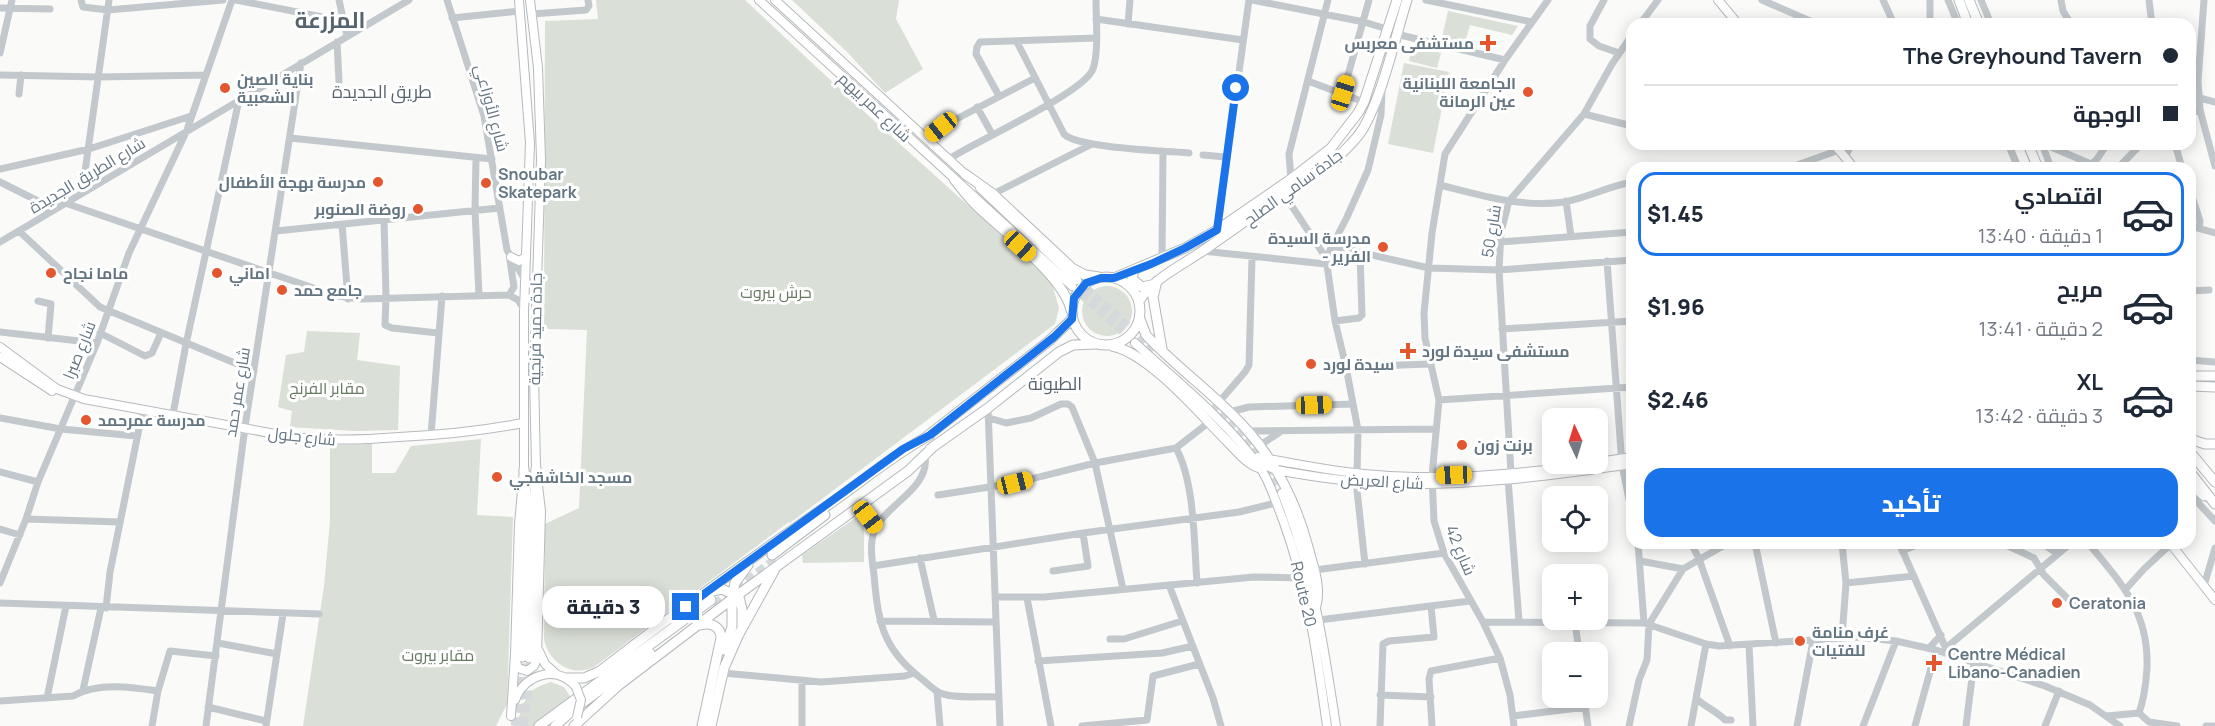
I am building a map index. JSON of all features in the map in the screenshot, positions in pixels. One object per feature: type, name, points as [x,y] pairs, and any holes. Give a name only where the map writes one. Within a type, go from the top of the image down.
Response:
[{"type":"highway","name":"جادة سامي الصلح","points":[[1139,301],[1160,277],[1202,251],[1340,155],[1352,142],[1363,128],[1381,82],[1397,0]]},
{"type":"highway","name":"جادة سامي الصلح","points":[[1110,278],[1162,259],[1217,230],[1291,179],[1331,148],[1364,102],[1407,0]]},
{"type":"highway","points":[[1959,0],[1966,18]]},
{"type":"highway","points":[[1969,0],[1976,18]]},
{"type":"highway","points":[[965,174],[993,194],[1072,268],[1085,274],[1110,278],[1131,287],[1139,301],[1140,319],[1146,335],[1249,431],[1276,470],[1295,510],[1315,570],[1318,594],[1316,606]]},
{"type":"highway","points":[[954,179],[977,206],[1052,277],[1065,294],[1080,334],[1095,344]]},
{"type":"highway","points":[[1134,270],[1132,279],[1135,283],[1142,287],[1151,285]]},
{"type":"highway","points":[[1160,277],[1154,286],[1153,295],[1162,349]]},
{"type":"highway","points":[[575,724],[619,685],[693,629],[775,560],[1049,341],[1072,316],[1074,298],[1081,288],[1093,279],[1110,278]]},
{"type":"highway","points":[[1110,346],[1129,337],[1140,319]]},
{"type":"highway","points":[[1049,341],[1058,343],[1059,352]]},
{"type":"highway","points":[[719,671],[775,560],[934,446],[988,413],[1059,352],[1078,344],[1110,346],[1129,352],[1141,359],[1191,404],[1250,464],[1260,468]]},
{"type":"highway","points":[[2196,376],[2215,376]]},
{"type":"highway","points":[[2196,386],[2215,387]]},
{"type":"highway","points":[[539,726],[709,600],[754,555],[824,509],[903,449],[930,435]]},
{"type":"highway","points":[[2196,441],[2215,444]]},
{"type":"highway","points":[[775,560],[859,506],[925,456],[934,446]]},
{"type":"highway","points":[[2196,459],[2215,482]]},
{"type":"highway","name":"جادة حميد فرنجية","points":[[522,657],[536,468]]},
{"type":"highway","name":"جادة حميد فرنجية","points":[[522,657],[526,493],[524,469]]},
{"type":"highway","points":[[2196,480],[2213,501]]},
{"type":"highway","points":[[2196,490],[2213,501]]},
{"type":"highway","points":[[702,726],[732,627],[738,577],[754,555]]},
{"type":"highway","points":[[555,726],[722,589],[734,596],[742,609],[742,625],[739,634]]},
{"type":"highway","points":[[567,678],[584,678],[600,671],[709,600]]},
{"type":"highway","points":[[693,629],[709,624],[720,630],[722,638],[711,726]]},
{"type":"main road","name":"جادة حميد فرنجية","points":[[519,0],[530,143],[524,312],[524,469]]},
{"type":"main road","name":"جادة حميد فرنجية","points":[[530,0],[538,68],[540,125],[534,374],[536,468]]},
{"type":"main road","name":"شارع عمر بيهم","points":[[759,0],[954,179],[1075,283],[927,138],[775,0]]},
{"type":"main road","points":[[1718,0],[1733,18]]},
{"type":"main road","points":[[1838,150],[1849,162]]},
{"type":"main road","points":[[509,253],[519,261],[526,257]]},
{"type":"main road","points":[[1135,344],[1222,424],[1242,438],[1266,466],[1276,470]]},
{"type":"main road","points":[[0,346],[57,389],[77,398]]},
{"type":"main road","points":[[2,361],[40,384],[77,398]]},
{"type":"main road","name":"شارع جلول","points":[[77,398],[327,441],[431,435],[523,423]]},
{"type":"main road","name":"Route 20","points":[[1222,424],[1260,468],[1276,503],[1302,578],[1327,726]]},
{"type":"main road","name":"شارع العريض","points":[[1268,459],[1357,478]]},
{"type":"main road","name":"شارع العريض","points":[[1608,462],[1625,462]]},
{"type":"main road","name":"شارع العريض","points":[[1276,470],[1357,478],[1432,480],[1510,476],[1625,462]]},
{"type":"main road","points":[[522,657],[517,666],[527,671],[534,666],[538,645],[541,511],[536,468]]},
{"type":"main road","name":"شارع العريض","points":[[1510,476],[1542,471]]},
{"type":"main road","points":[[1282,493],[1301,543],[1316,606],[1336,726]]},
{"type":"main road","points":[[2175,549],[2215,600]]},
{"type":"main road","points":[[538,645],[545,664],[556,674],[567,678],[576,687],[580,700],[575,724]]},
{"type":"main road","points":[[511,716],[522,657]]},
{"type":"main road","points":[[507,726],[515,698],[522,687],[537,677],[556,674]]},
{"type":"street","points":[[0,53],[12,0]]},
{"type":"street","points":[[82,193],[110,0]]},
{"type":"street","points":[[82,4],[108,10],[223,0]]},
{"type":"street","points":[[234,0],[343,21]]},
{"type":"street","name":"شارع صبرا","points":[[0,583],[20,535],[38,482],[77,398],[129,254],[186,130],[234,0]]},
{"type":"street","points":[[339,0],[347,36]]},
{"type":"street","name":"شارع الطريق الجديدة","points":[[0,242],[409,0]]},
{"type":"street","name":"شارع الأوزاعي","points":[[447,0],[484,116],[509,253],[525,280]]},
{"type":"street","points":[[532,14],[586,10],[589,6],[588,0]]},
{"type":"street","points":[[949,159],[1064,97],[1089,76],[1095,58],[1096,0]]},
{"type":"street","points":[[1128,24],[1130,0]]},
{"type":"street","points":[[1217,230],[1243,40],[1251,0],[1364,22],[1505,60]]},
{"type":"street","points":[[1291,179],[1289,154],[1328,0]]},
{"type":"street","points":[[1343,93],[1369,0]]},
{"type":"street","points":[[1426,0],[1532,22]]},
{"type":"street","name":"شارع 42","points":[[1514,726],[1500,658],[1483,622],[1444,553],[1434,521],[1432,480],[1439,400],[1424,326],[1443,161],[1449,145],[1548,0]]},
{"type":"street","points":[[1604,0],[1590,26],[1590,39],[1599,46],[1619,53]]},
{"type":"street","points":[[1644,18],[1658,0]]},
{"type":"street","points":[[1762,0],[1779,3],[1806,18]]},
{"type":"street","points":[[1883,0],[1891,18]]},
{"type":"street","points":[[1929,0],[1930,18]]},
{"type":"street","points":[[1948,0],[1956,18]]},
{"type":"street","points":[[1981,0],[1988,18]]},
{"type":"street","points":[[2061,0],[2067,18]]},
{"type":"street","points":[[2149,0],[2151,18]]},
{"type":"street","points":[[2196,51],[2204,0]]},
{"type":"street","points":[[0,8],[50,9]]},
{"type":"street","points":[[453,18],[520,10]]},
{"type":"street","points":[[1096,19],[1243,40]]},
{"type":"street","points":[[999,96],[978,58],[976,50],[980,42],[1096,38]]},
{"type":"street","points":[[337,42],[339,81]]},
{"type":"street","points":[[1017,42],[1068,138],[1092,144],[1189,153]]},
{"type":"street","name":"شارع 50","points":[[1519,621],[1499,270],[1500,242],[1509,201],[1584,114],[1626,43]]},
{"type":"street","name":"شارع عمر حمد","points":[[206,726],[245,427],[301,63]]},
{"type":"street","points":[[0,75],[99,77],[206,75]]},
{"type":"street","points":[[19,94],[21,75]]},
{"type":"street","points":[[2196,75],[2200,110],[2215,166]]},
{"type":"street","points":[[927,138],[941,127],[1035,78]]},
{"type":"street","points":[[1308,81],[1364,102]]},
{"type":"street","points":[[1326,261],[1368,170],[1381,115],[1381,82]]},
{"type":"street","points":[[2200,98],[2215,102]]},
{"type":"street","points":[[173,414],[239,100]]},
{"type":"street","points":[[977,107],[992,134]]},
{"type":"street","points":[[2196,111],[2200,110]]},
{"type":"street","points":[[1584,114],[1626,124]]},
{"type":"street","points":[[0,169],[89,149],[191,116]]},
{"type":"street","points":[[290,138],[492,159]]},
{"type":"street","points":[[993,194],[1092,144]]},
{"type":"street","points":[[1802,162],[1829,150]]},
{"type":"street","points":[[1845,158],[1848,150]]},
{"type":"street","points":[[2056,150],[2081,162]]},
{"type":"street","points":[[2092,162],[2102,150]]},
{"type":"street","points":[[2123,162],[2133,150]]},
{"type":"street","points":[[1162,259],[1163,151]]},
{"type":"street","points":[[1203,154],[1226,157]]},
{"type":"street","points":[[476,158],[475,210],[480,296]]},
{"type":"street","points":[[0,182],[38,201],[50,213]]},
{"type":"street","points":[[1440,185],[1509,201],[1542,203],[1566,201],[1626,184]]},
{"type":"street","points":[[1284,194],[1326,261],[1335,321],[1358,430],[1357,478],[1365,564]]},
{"type":"street","points":[[1566,201],[1571,236]]},
{"type":"street","points":[[65,203],[348,299],[509,295],[518,300],[524,312]]},
{"type":"street","points":[[276,231],[499,208]]},
{"type":"street","points":[[2196,209],[2200,221],[2199,228]]},
{"type":"street","points":[[384,220],[386,297],[384,323],[386,326],[438,333]]},
{"type":"street","points":[[342,224],[348,299]]},
{"type":"street","points":[[2196,227],[2215,233]]},
{"type":"street","points":[[18,231],[96,304],[254,372]]},
{"type":"street","points":[[1500,242],[1626,232]]},
{"type":"street","points":[[1332,246],[1429,268],[1499,270],[1626,260]]},
{"type":"street","points":[[1202,251],[1252,258],[1326,261]]},
{"type":"street","points":[[509,253],[514,287],[509,295]]},
{"type":"street","points":[[1335,321],[1359,318],[1362,315],[1360,253]]},
{"type":"street","points":[[1219,402],[1249,365],[1252,258]]},
{"type":"street","points":[[1607,261],[1625,462]]},
{"type":"street","points":[[525,280],[536,282]]},
{"type":"street","points":[[2196,291],[2209,290]]},
{"type":"street","points":[[431,435],[442,296]]},
{"type":"street","points":[[38,301],[51,304],[48,338]]},
{"type":"street","points":[[1502,329],[1626,321]]},
{"type":"street","points":[[0,332],[97,343]]},
{"type":"street","points":[[100,333],[145,356],[152,353],[161,333]]},
{"type":"street","points":[[2196,360],[2215,362]]},
{"type":"street","points":[[1346,367],[1430,364]]},
{"type":"street","points":[[1439,400],[1626,387]]},
{"type":"street","points":[[988,413],[1006,423],[1023,420],[1061,404],[1068,404],[1072,408],[1095,463],[1124,589]]},
{"type":"street","points":[[1230,412],[1249,407],[1353,404]]},
{"type":"street","points":[[83,690],[104,608],[136,435],[143,409]]},
{"type":"street","points":[[988,413],[1000,726]]},
{"type":"street","points":[[0,418],[61,429],[136,435]]},
{"type":"street","points":[[938,495],[1015,483],[1095,463],[1176,448],[1208,423]]},
{"type":"street","points":[[1249,431],[1436,429]]},
{"type":"street","points":[[1259,446],[1283,431]]},
{"type":"street","points":[[1176,448],[1183,460],[1193,519],[1197,583]]},
{"type":"street","points":[[925,456],[926,464],[922,477],[876,527],[871,548],[880,621],[888,644],[914,673],[937,692],[949,695],[999,697]]},
{"type":"street","points":[[0,472],[38,482]]},
{"type":"street","points":[[2196,500],[2215,521]]},
{"type":"street","points":[[873,566],[1083,533],[1239,512],[1276,503]]},
{"type":"street","points":[[859,506],[876,527]]},
{"type":"street","points":[[26,519],[120,522]]},
{"type":"street","points":[[0,529],[20,535]]},
{"type":"street","points":[[1053,571],[1088,566],[1083,533]]},
{"type":"street","points":[[2204,586],[2215,548]]},
{"type":"street","points":[[1629,726],[1639,680],[1647,660],[1639,549]]},
{"type":"street","points":[[1694,549],[1730,646]]},
{"type":"street","points":[[1646,623],[1683,569],[1717,549]]},
{"type":"street","points":[[1756,549],[1776,643]]},
{"type":"street","points":[[1842,638],[1846,584],[1843,549]]},
{"type":"street","points":[[1907,549],[1902,551],[1947,651]]},
{"type":"street","points":[[2015,549],[2036,561],[2039,568],[2077,608]]},
{"type":"street","points":[[2051,549],[2058,554]]},
{"type":"street","points":[[1947,651],[2039,568],[2064,549]]},
{"type":"street","points":[[2093,549],[2125,590],[2141,618],[2147,644],[2146,678],[2139,713]]},
{"type":"street","points":[[2125,590],[2164,549]]},
{"type":"street","points":[[1315,570],[1444,553]]},
{"type":"street","points":[[920,558],[934,620]]},
{"type":"street","points":[[1640,561],[1683,569]]},
{"type":"street","points":[[1846,584],[1914,576]]},
{"type":"street","points":[[995,597],[1028,598],[1254,577],[1302,578]]},
{"type":"street","points":[[1169,585],[1221,726]]},
{"type":"street","points":[[1028,598],[1051,726]]},
{"type":"street","points":[[1319,620],[1470,601]]},
{"type":"street","points":[[0,603],[319,614]]},
{"type":"street","points":[[47,698],[66,606]]},
{"type":"street","points":[[1380,726],[1383,644],[1389,641],[1434,638],[1431,606]]},
{"type":"street","points":[[208,707],[266,724],[283,614]]},
{"type":"street","points":[[880,621],[995,622]]},
{"type":"street","points":[[1110,639],[1124,639],[1182,621]]},
{"type":"street","points":[[1483,622],[1542,621]]},
{"type":"street","points":[[1608,622],[1646,623],[1706,644],[1730,646],[1871,637],[1947,651],[2059,691],[2090,705],[2120,726]]},
{"type":"street","points":[[1915,726],[1933,649],[1941,635]]},
{"type":"street","points":[[1797,726],[1813,641]]},
{"type":"street","points":[[1863,726],[1896,641]]},
{"type":"street","points":[[218,643],[277,654]]},
{"type":"street","points":[[1691,726],[1706,644]]},
{"type":"street","points":[[1749,645],[1753,726]]},
{"type":"street","points":[[1038,661],[1113,658],[1162,653],[1193,646]]},
{"type":"street","points":[[152,726],[158,691],[170,651],[216,656]]},
{"type":"street","points":[[1432,726],[1431,671],[1500,658]]},
{"type":"street","points":[[1966,726],[1974,662]]},
{"type":"street","points":[[1082,726],[1147,720],[1153,676],[1199,664]]},
{"type":"street","points":[[719,671],[822,682],[905,676],[914,673]]},
{"type":"street","points":[[802,680],[802,726]]},
{"type":"street","points":[[0,702],[73,696],[83,690],[127,686],[158,691]]},
{"type":"street","points":[[2044,726],[2059,691]]},
{"type":"street","points":[[937,692],[940,726]]},
{"type":"street","points":[[1380,695],[1431,698]]},
{"type":"street","points":[[1696,699],[1725,720],[1731,720]]},
{"type":"street","points":[[1513,716],[1578,708]]},
{"type":"street","points":[[1586,708],[1588,726]]},
{"type":"street","points":[[2108,716],[2139,713]]},
{"type":"street","points":[[2139,713],[2148,722],[2177,726]]},
{"type":"street","points":[[2206,726],[2215,726]]},
{"type":"green space","name":"حرش بيروت","points":[[596,0],[745,0],[871,118],[1051,280],[1059,308],[1055,324],[594,667],[577,670],[562,666],[556,661],[550,655],[544,639],[545,524],[579,508],[587,330],[544,327],[545,21],[598,19]]},
{"type":"green space","points":[[792,0],[899,0],[896,19],[923,69],[885,93],[847,52]]},
{"type":"green space","points":[[1448,11],[1518,26],[1512,35],[1470,25],[1464,46],[1441,42]]},
{"type":"green space","points":[[1412,46],[1441,53],[1437,68],[1409,61]]},
{"type":"green space","points":[[1404,63],[1449,72],[1433,153],[1388,144]]},
{"type":"green space","points":[[1107,286],[1125,293],[1132,311],[1125,329],[1107,336],[1089,329],[1082,311],[1089,293]]},
{"type":"green space","name":"مقابر الفرنج","points":[[307,331],[360,333],[357,360],[400,366],[398,430],[354,431],[290,427],[292,411],[278,407],[286,355],[304,352]]},
{"type":"green space","name":"مقابر بيروت","points":[[481,439],[477,515],[513,517],[507,704],[496,726],[303,726],[324,586],[330,521],[330,445],[372,444],[372,473],[395,473],[411,446]]},
{"type":"green space","points":[[864,512],[864,562],[803,563],[802,555]]},
{"type":"green space","points":[[551,682],[564,687],[572,699],[536,726],[514,726],[529,694]]},
{"type":"tunnel","points":[[1077,280],[1155,350]]},
{"type":"tunnel","points":[[1072,286],[1135,343]]},
{"type":"tunnel","points":[[1214,403],[1253,446],[1282,493]]},
{"type":"tunnel","points":[[714,605],[775,560]]},
{"type":"tunnel","points":[[515,726],[522,657]]},
{"type":"tunnel","points":[[523,726],[528,692],[529,658]]},
{"type":"place","name":"مستشفى معربس","points":[[1488,43]]},
{"type":"place","name":"بناية الصين الشعبية","points":[[225,88]]},
{"type":"place","name":"الجامعة اللبنانية عين الرمانة","points":[[1528,92]]},
{"type":"place","name":"مدرسة بهجة الأطفال","points":[[378,182]]},
{"type":"place","name":"Snoubar Skatepark","points":[[486,183]]},
{"type":"place","name":"روضة الصنوبر","points":[[418,209]]},
{"type":"place","name":"مدرسة السيدة - الفرير","points":[[1383,247]]},
{"type":"place","name":"ماما نجاح","points":[[51,273]]},
{"type":"place","name":"اماني","points":[[217,273]]},
{"type":"place","name":"جامع حمد","points":[[282,290]]},
{"type":"place","name":"مستشفى سيدة لورد","points":[[1408,351]]},
{"type":"place","name":"سيدة لورد","points":[[1311,364]]},
{"type":"place","name":"مدرسة عمرحمد","points":[[86,420]]},
{"type":"place","name":"برنت زون","points":[[1462,445]]},
{"type":"place","name":"مسجد الخاشقجي","points":[[497,477]]},
{"type":"place","name":"Ceratonia","points":[[2057,603]]},
{"type":"place","name":"غرف منامة للفتيات","points":[[1800,641]]},
{"type":"place","name":"Centre Médical Libano-Canadien","points":[[1934,663]]},
{"type":"district","name":"المزرعة","points":[[330,20]]},
{"type":"district","name":"طريق الجديدة","points":[[382,92]]},
{"type":"district","name":"الطيونة","points":[[1055,384]]},
{"type":"route","points":[[686,607],[754,555],[824,509],[903,449],[930,435],[1058,334],[1072,319],[1074,298],[1086,283],[1093,279],[1114,278],[1151,264],[1217,230],[1236,88]]}]
